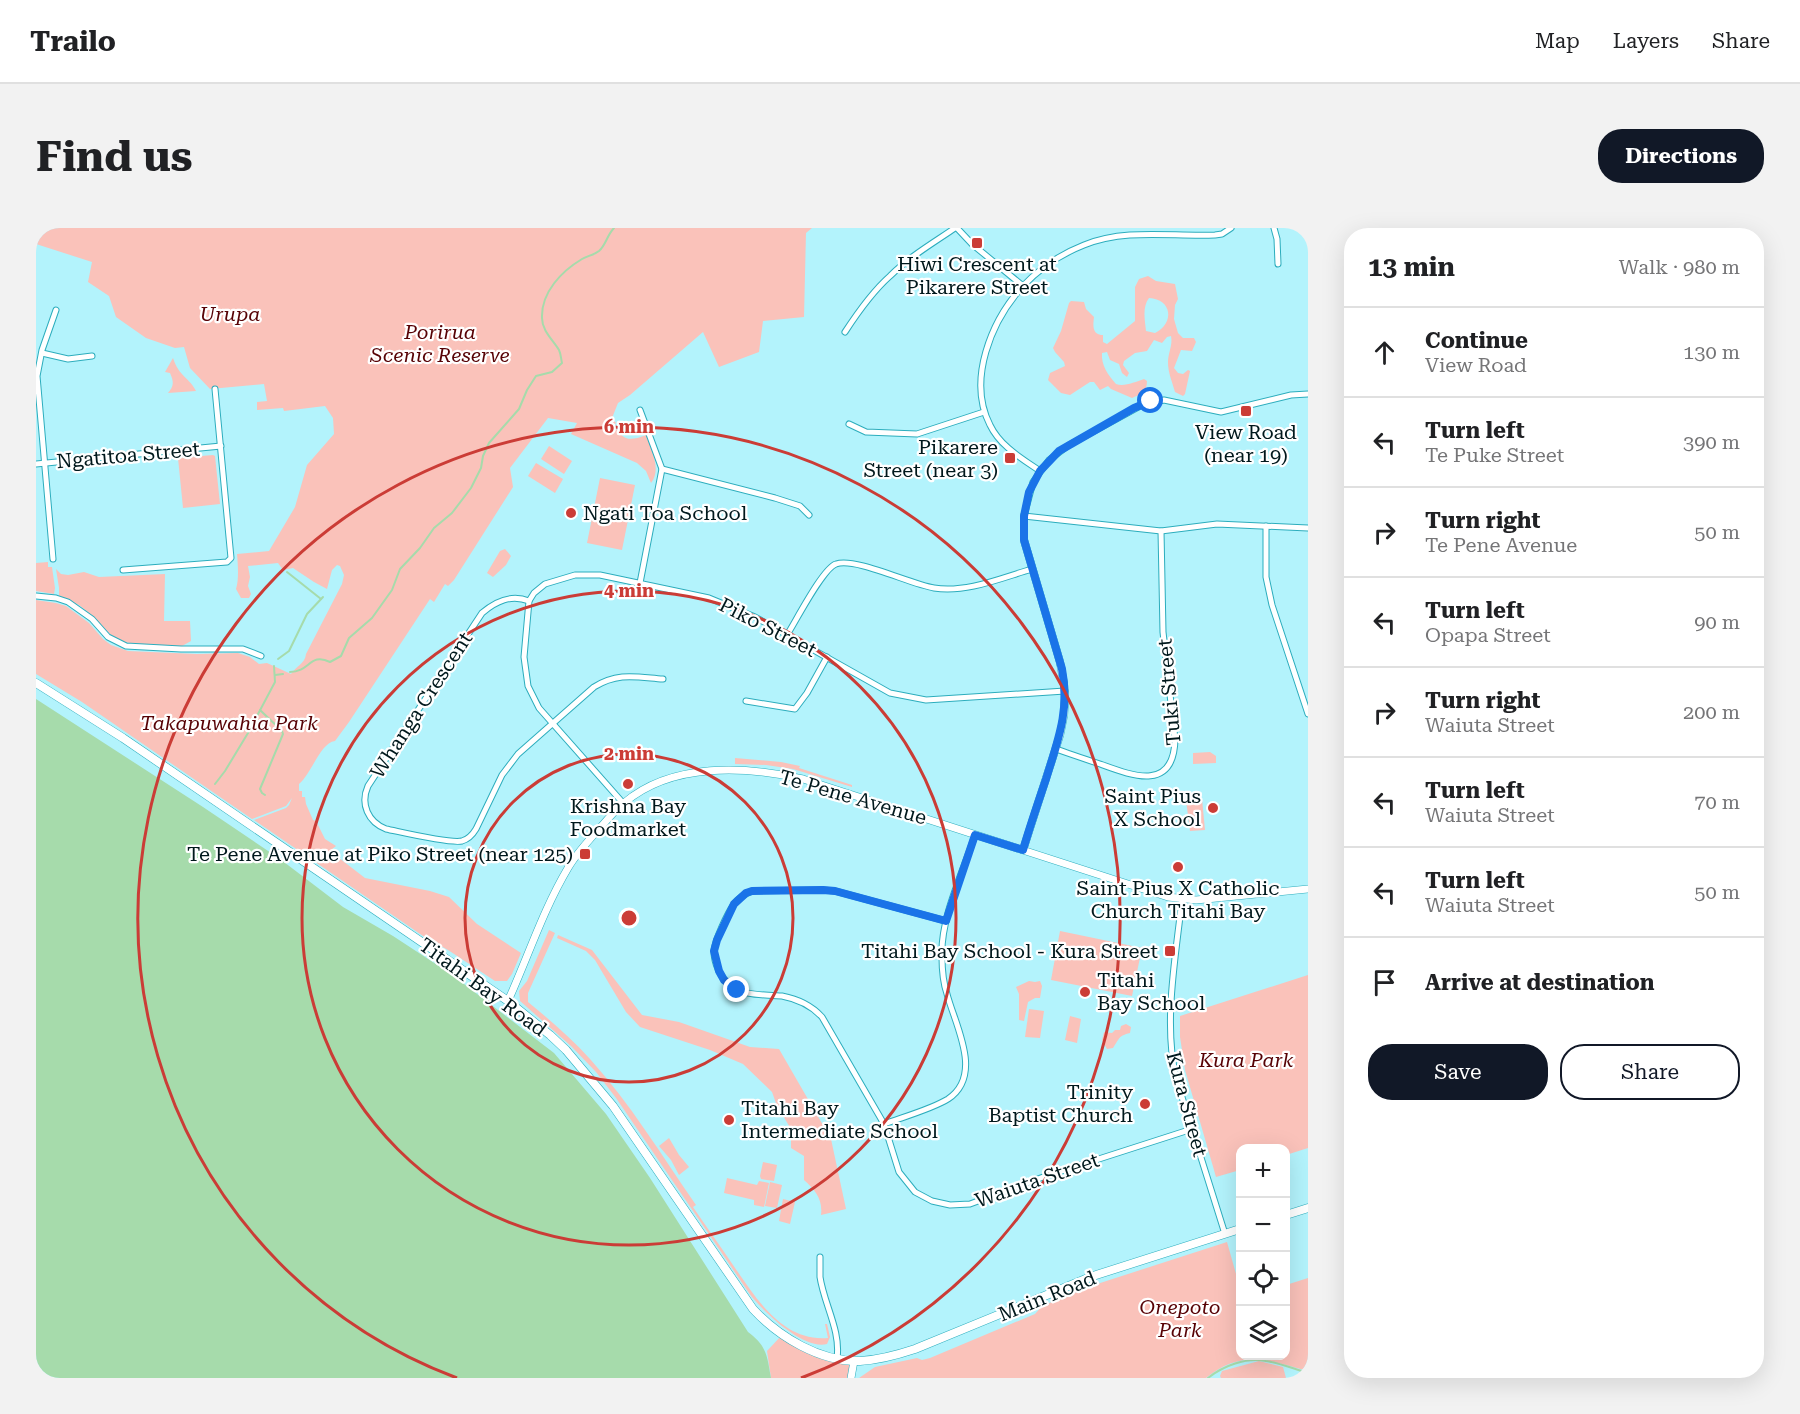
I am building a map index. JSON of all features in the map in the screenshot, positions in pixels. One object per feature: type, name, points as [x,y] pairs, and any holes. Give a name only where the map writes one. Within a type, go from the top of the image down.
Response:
[{"type":"main road","name":"Titahi Bay Road","points":[[36,683],[123,738],[508,1001],[550,1035],[566,1050],[613,1106],[753,1309],[782,1335],[815,1352],[854,1361]]},
{"type":"main road","points":[[1290,1214],[1308,1208]]},
{"type":"main road","name":"Main Road","points":[[854,1361],[898,1355],[1093,1276],[1236,1230]]},
{"type":"street","points":[[846,332],[862,308],[889,276],[912,257],[956,228],[1023,286]]},
{"type":"street","points":[[1040,471],[1000,441],[984,412],[980,388],[989,344],[997,324],[1023,286],[1063,255],[1085,244],[1135,234],[1215,235],[1222,234],[1231,228]]},
{"type":"street","points":[[1274,228],[1277,238],[1278,264]]},
{"type":"street","points":[[53,559],[37,381],[38,364],[56,310]]},
{"type":"street","points":[[42,353],[68,359],[92,356]]},
{"type":"street","points":[[123,570],[226,562],[231,558],[216,389]]},
{"type":"street","points":[[1023,850],[1056,749],[1063,722],[1065,692],[1060,662],[1024,540],[1024,516],[1029,492],[1040,471],[1059,451],[1134,408],[1151,401],[1170,401],[1221,412],[1291,395],[1308,394]]},
{"type":"street","points":[[640,410],[662,469],[640,583]]},
{"type":"street","points":[[849,424],[866,432],[917,434],[984,412]]},
{"type":"street","name":"Ngatitoa Street","points":[[36,464],[221,446]]},
{"type":"street","points":[[662,469],[800,506],[809,515]]},
{"type":"street","points":[[1024,516],[1161,531],[1217,524],[1308,528]]},
{"type":"street","points":[[1266,525],[1266,577],[1272,605],[1308,714]]},
{"type":"street","name":"Tuki Street","points":[[1056,749],[1131,775],[1145,777],[1156,775],[1170,764],[1175,753],[1175,738],[1163,632],[1161,531]]},
{"type":"street","points":[[787,635],[820,580],[828,569],[836,564],[850,562],[917,584],[946,589],[975,585],[1032,569]]},
{"type":"street","name":"Piko Street","points":[[529,601],[540,588],[575,575],[600,575],[721,602],[755,617],[890,693],[926,700],[1065,692]]},
{"type":"street","points":[[36,596],[68,602],[92,620],[108,637],[126,646],[243,649],[261,656]]},
{"type":"street","name":"Whanga Crescent","points":[[529,601],[509,598],[491,605],[482,613],[368,786],[364,796],[367,812],[374,822],[386,829],[453,842],[465,840],[472,836],[507,767],[552,724]]},
{"type":"street","points":[[529,601],[524,646],[528,686],[539,708],[623,803]]},
{"type":"street","points":[[746,701],[795,709],[807,693],[827,657]]},
{"type":"street","points":[[552,724],[606,679],[625,676],[663,679]]},
{"type":"street","name":"Te Pene Avenue","points":[[508,1001],[555,891],[578,853],[623,803],[650,786],[676,776],[710,771],[761,772],[803,779],[1152,893],[1182,899],[1196,900],[1308,889]]},
{"type":"street","points":[[884,1124],[949,1098],[958,1090],[964,1077],[966,1060],[944,979],[942,946],[946,921],[975,835]]},
{"type":"street","name":"Waiuta Street","points":[[946,921],[835,891],[762,890],[746,893],[734,904],[717,940],[714,951],[716,966],[724,980],[737,990],[748,994],[795,999],[822,1017],[884,1124],[895,1163],[903,1178],[915,1192],[941,1204],[970,1204],[1057,1172],[1192,1129]]},
{"type":"street","name":"Kura Street","points":[[1182,899],[1171,1003],[1170,1038],[1176,1078],[1225,1233]]},
{"type":"street","points":[[820,1257],[820,1277],[836,1337],[837,1358]]},
{"type":"street","points":[[852,1378],[854,1361]]},
{"type":"green space","points":[[36,228],[812,228],[806,233],[804,317],[763,321],[759,352],[719,367],[703,332],[618,403],[612,418],[620,434],[630,439],[646,435],[656,466],[651,483],[646,471],[637,463],[571,434],[577,423],[548,418],[510,468],[513,487],[454,580],[448,586],[445,584],[434,602],[430,599],[349,722],[335,741],[320,753],[299,784],[299,791],[302,791],[302,797],[305,797],[313,820],[316,821],[325,839],[336,846],[330,851],[365,878],[449,897],[477,924],[521,953],[507,981],[495,981],[426,938],[254,820],[286,808],[292,798],[286,806],[252,819],[82,702],[36,674],[36,600],[66,606],[89,623],[111,645],[128,651],[238,653],[250,657],[259,664],[267,663],[291,674],[304,660],[342,584],[344,575],[340,566],[337,565],[332,570],[327,589],[293,568],[283,570],[278,563],[248,566],[250,577],[248,586],[251,594],[249,598],[241,598],[236,589],[237,554],[269,551],[295,507],[307,465],[334,434],[333,418],[325,406],[284,411],[283,408],[257,410],[257,402],[267,401],[264,384],[210,389],[190,368],[184,347],[175,348],[146,338],[116,317],[109,296],[88,282],[92,262],[36,244]]},
{"type":"green space","points":[[1148,276],[1156,281],[1175,284],[1178,299],[1174,319],[1178,333],[1183,338],[1194,338],[1196,342],[1192,351],[1181,350],[1174,368],[1178,373],[1183,374],[1190,371],[1185,394],[1183,396],[1175,392],[1169,373],[1171,336],[1162,343],[1154,340],[1147,351],[1135,353],[1124,361],[1123,365],[1129,373],[1127,377],[1122,373],[1119,364],[1110,360],[1107,352],[1102,353],[1106,370],[1116,384],[1126,385],[1144,379],[1147,381],[1145,390],[1138,395],[1132,398],[1108,386],[1100,390],[1094,382],[1090,382],[1070,395],[1061,393],[1048,380],[1050,373],[1065,366],[1053,348],[1061,331],[1069,303],[1071,301],[1084,302],[1086,309],[1094,317],[1095,331],[1103,335],[1103,342],[1107,344],[1135,321],[1135,287],[1139,279]],"holes":[[[1149,298],[1157,299],[1166,307],[1168,318],[1161,329],[1155,333],[1146,331],[1145,309]]]},
{"type":"green space","points":[[173,358],[178,369],[196,391],[168,393],[173,381],[170,373],[165,372]]},
{"type":"green space","points":[[549,446],[572,461],[564,474],[541,459]]},
{"type":"green space","points":[[215,456],[220,504],[183,508],[178,458]]},
{"type":"green space","points":[[536,463],[563,479],[555,493],[528,476]]},
{"type":"green space","points":[[600,478],[635,485],[622,550],[587,543]]},
{"type":"green space","points":[[505,549],[511,556],[506,565],[493,577],[487,573],[500,551]]},
{"type":"green space","points":[[48,562],[48,567],[52,567],[54,594],[36,591],[36,563]]},
{"type":"green space","points":[[56,569],[61,574],[84,572],[99,577],[165,574],[164,621],[190,621],[191,641],[182,646],[142,645],[124,642],[113,637],[79,605],[59,596]]},
{"type":"green space","points":[[1210,752],[1216,756],[1216,763],[1193,764],[1193,753]]},
{"type":"green space","points":[[735,758],[800,766],[799,768],[852,785],[852,787],[793,769],[735,764]]},
{"type":"green space","points":[[1202,799],[1205,830],[1190,831],[1186,800]]},
{"type":"green space","points":[[549,930],[555,933],[528,993],[528,1002],[590,1059],[619,1093],[696,1205],[693,1207],[761,1304],[784,1325],[797,1333],[828,1338],[825,1324],[827,1324],[830,1337],[827,1344],[818,1345],[795,1335],[784,1328],[755,1300],[596,1072],[571,1046],[520,1001],[519,991],[527,981]]},
{"type":"green space","points":[[1060,931],[1142,948],[1132,996],[1051,980]]},
{"type":"green space","points":[[558,935],[592,950],[642,1015],[679,1022],[750,1047],[779,1049],[831,1139],[846,1209],[821,1215],[821,1204],[817,1195],[804,1180],[804,1156],[791,1148],[791,1129],[777,1106],[772,1092],[743,1064],[710,1050],[640,1027],[626,1012],[595,960],[586,951],[557,938]]},
{"type":"green space","name":"Kura Park","points":[[1308,975],[1308,1148],[1290,1154],[1290,1144],[1236,1144],[1236,1171],[1216,1177],[1185,1070],[1180,1037],[1180,1016]]},
{"type":"green space","points":[[1029,981],[1040,981],[1042,986],[1040,998],[1028,1002],[1024,1021],[1019,1020],[1019,994],[1016,987]]},
{"type":"green space","points":[[1029,1009],[1044,1011],[1040,1038],[1025,1037]]},
{"type":"green space","points":[[1070,1016],[1081,1019],[1077,1043],[1065,1040]]},
{"type":"green space","points":[[1126,1024],[1131,1027],[1130,1033],[1121,1036],[1113,1048],[1107,1049],[1102,1040],[1104,1032],[1112,1033],[1120,1030],[1121,1026]]},
{"type":"green space","points":[[669,1138],[689,1167],[679,1175],[671,1160],[659,1146]]},
{"type":"green space","points":[[763,1162],[777,1165],[774,1181],[761,1179]]},
{"type":"green space","points":[[727,1178],[757,1185],[759,1181],[769,1183],[764,1207],[754,1205],[754,1200],[724,1193]]},
{"type":"green space","points":[[770,1182],[782,1185],[777,1208],[765,1206]]},
{"type":"green space","points":[[783,1199],[795,1202],[790,1224],[779,1221]]},
{"type":"green space","name":"Onepoto Park","points":[[1227,1242],[1236,1274],[1236,1360],[1244,1360],[1219,1369],[1206,1378],[859,1378],[875,1367],[917,1358],[922,1360],[930,1358],[1035,1314],[1042,1306],[1094,1285]]},
{"type":"green space","name":"Onepoto Park","points":[[1308,1278],[1308,1371],[1256,1360],[1290,1360],[1290,1284]]},
{"type":"green space","points":[[782,1335],[801,1345],[854,1361],[851,1378],[771,1378],[767,1351]]},
{"type":"green space","points":[[1259,1361],[1283,1367],[1286,1378],[1221,1378],[1220,1376],[1222,1371]]},
{"type":"shaded area","points":[[36,699],[280,859],[343,907],[451,974],[554,1053],[606,1114],[650,1178],[748,1332],[763,1347],[771,1378],[36,1378]]},
{"type":"waterway","points":[[290,672],[302,669],[318,659],[330,662],[341,656],[349,638],[372,618],[392,590],[400,569],[420,548],[434,528],[452,513],[471,488],[481,468],[489,443],[519,409],[536,376],[552,372],[562,363],[559,350],[542,323],[543,308],[549,291],[567,270],[582,259],[599,251],[614,228]]},
{"type":"waterway","points":[[287,572],[321,599]]},
{"type":"waterway","points":[[278,659],[289,651],[307,614],[323,597]]},
{"type":"waterway","points":[[215,784],[248,733],[275,682],[274,666]]},
{"type":"waterway","points":[[275,675],[283,674]]},
{"type":"waterway","points":[[260,710],[283,734],[260,789],[265,795]]},
{"type":"waterway","points":[[1208,1378],[1228,1366],[1251,1360],[1271,1362],[1308,1373]]},
{"type":"place","name":"Hiwi Crescent at Pikarere Street","points":[[977,243]]},
{"type":"place","name":"View Road (near 19)","points":[[1246,411]]},
{"type":"place","name":"Pikarere Street (near 3)","points":[[1010,458]]},
{"type":"place","name":"Ngati Toa School","points":[[571,513]]},
{"type":"place","name":"Krishna Bay Foodmarket","points":[[628,784]]},
{"type":"place","name":"Saint Pius X School","points":[[1213,808]]},
{"type":"place","name":"Te Pene Avenue at Piko Street (near 125)","points":[[585,854]]},
{"type":"place","name":"Saint Pius X Catholic Church Titahi Bay","points":[[1178,867]]},
{"type":"place","name":"Titahi Bay School - Kura Street","points":[[1170,951]]},
{"type":"place","name":"Titahi Bay School","points":[[1085,992]]},
{"type":"place","name":"Trinity Baptist Church","points":[[1145,1104]]},
{"type":"place","name":"Titahi Bay Intermediate School","points":[[729,1120]]},
{"type":"route","points":[[737,990],[724,980],[716,966],[714,951],[734,904],[746,893],[762,890],[835,891],[946,921],[975,835],[1023,850],[1060,735],[1065,708],[1062,669],[1024,540],[1024,516],[1029,492],[1040,471],[1059,451],[1134,408],[1151,401]]},
{"type":"park label","name":"Urupa","points":[[230,314]]},
{"type":"park label","name":"Porirua Scenic Reserve","points":[[440,344]]},
{"type":"park label","name":"Takapuwahia Park","points":[[229,723]]}]
